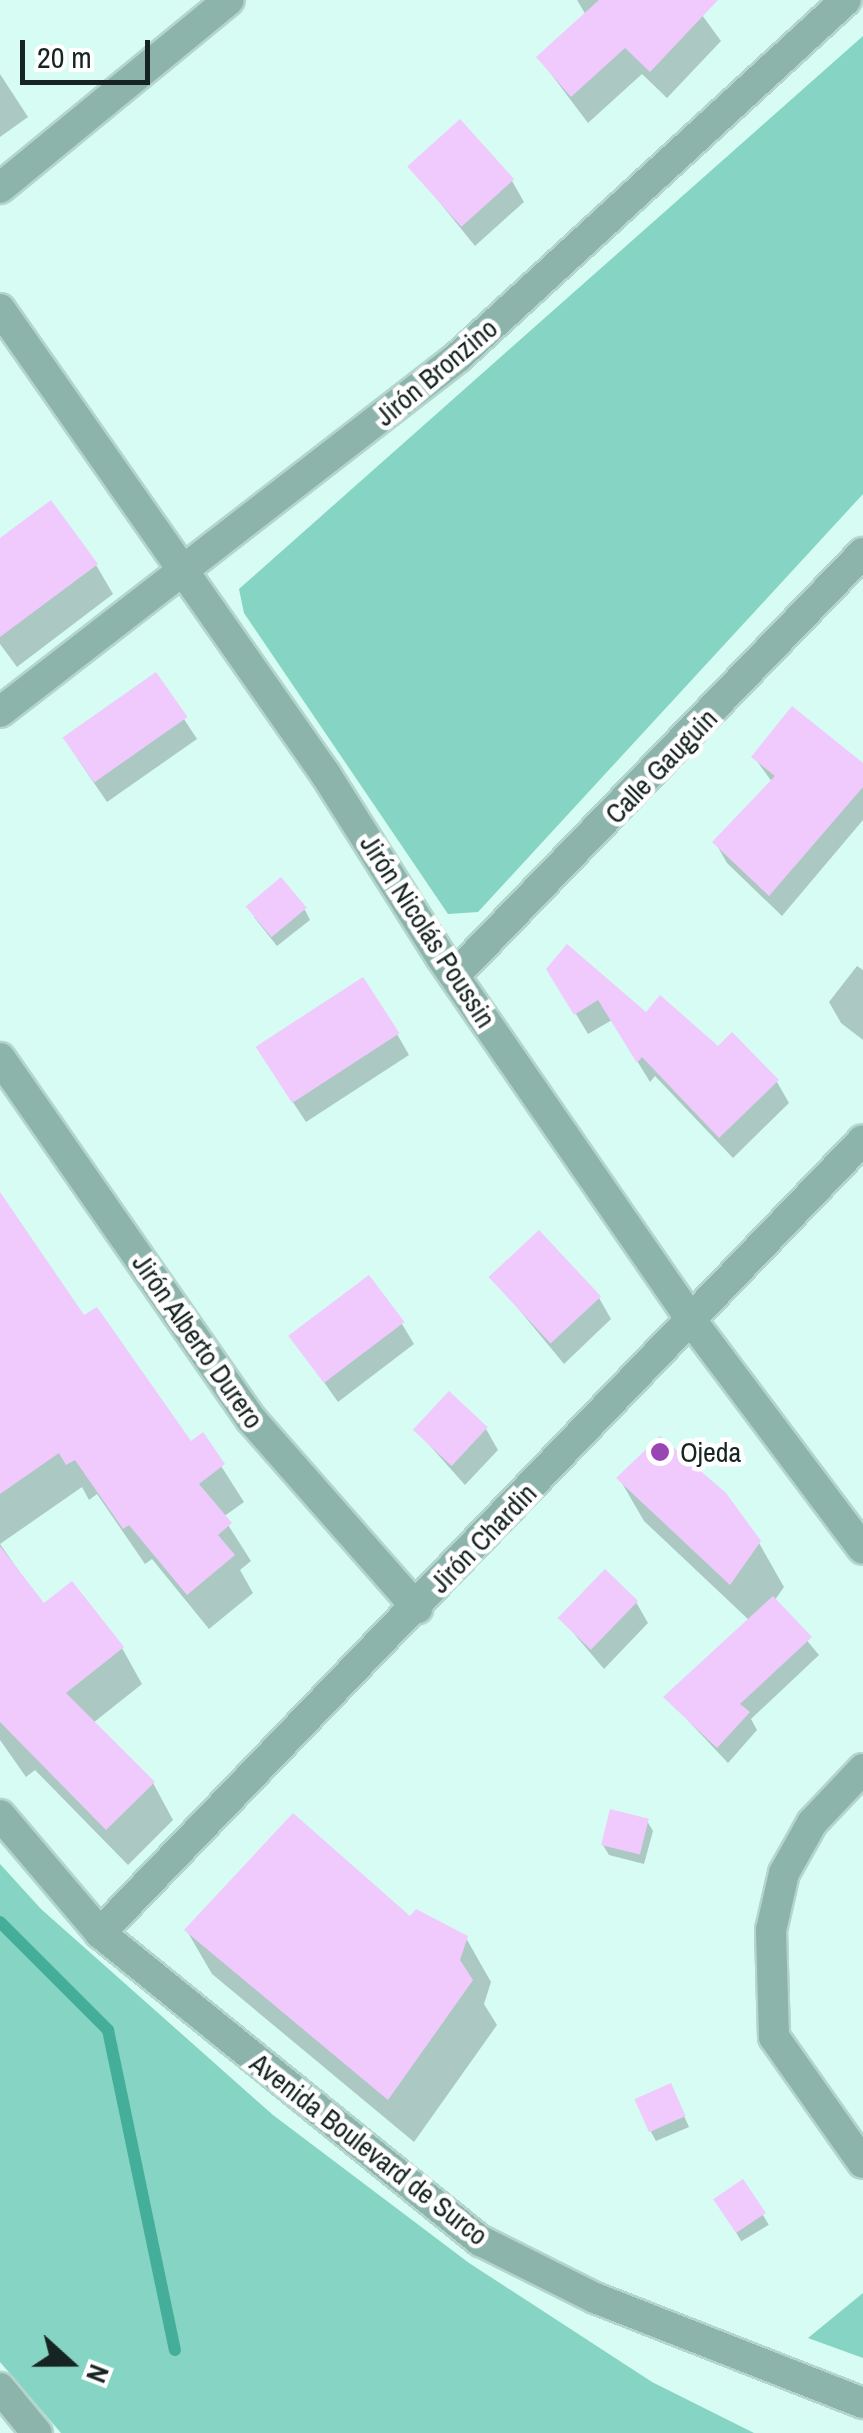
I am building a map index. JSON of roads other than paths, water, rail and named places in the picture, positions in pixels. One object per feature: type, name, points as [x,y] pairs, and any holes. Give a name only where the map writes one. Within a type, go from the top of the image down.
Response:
[{"type":"street","points":[[0,188],[228,0]]},
{"type":"street","name":"Jirón Bronzino","points":[[0,712],[458,357],[846,0]]},
{"type":"street","name":"Jirón Nicolás Poussin","points":[[0,309],[187,570],[455,975],[691,1320],[863,1549]]},
{"type":"street","name":"Calle Gauguin","points":[[455,975],[863,554]]},
{"type":"street","name":"Jirón Alberto Durero","points":[[0,1058],[250,1419],[417,1608]]},
{"type":"street","name":"Jirón Chardin","points":[[100,1934],[863,1140]]},
{"type":"street","points":[[863,1768],[812,1823],[784,1873],[771,1930],[774,2037],[863,2163]]},
{"type":"street","name":"Avenida Boulevard de Surco","points":[[0,1815],[100,1934],[481,2241],[595,2298],[863,2403]]},
{"type":"street","points":[[0,2388],[37,2433]]},
{"type":"street","points":[[0,2404],[10,2433]]},
{"type":"waterway","points":[[0,1922],[108,2030],[175,2350]]},
{"type":"place","name":"Ojeda","points":[[660,1452]]}]
